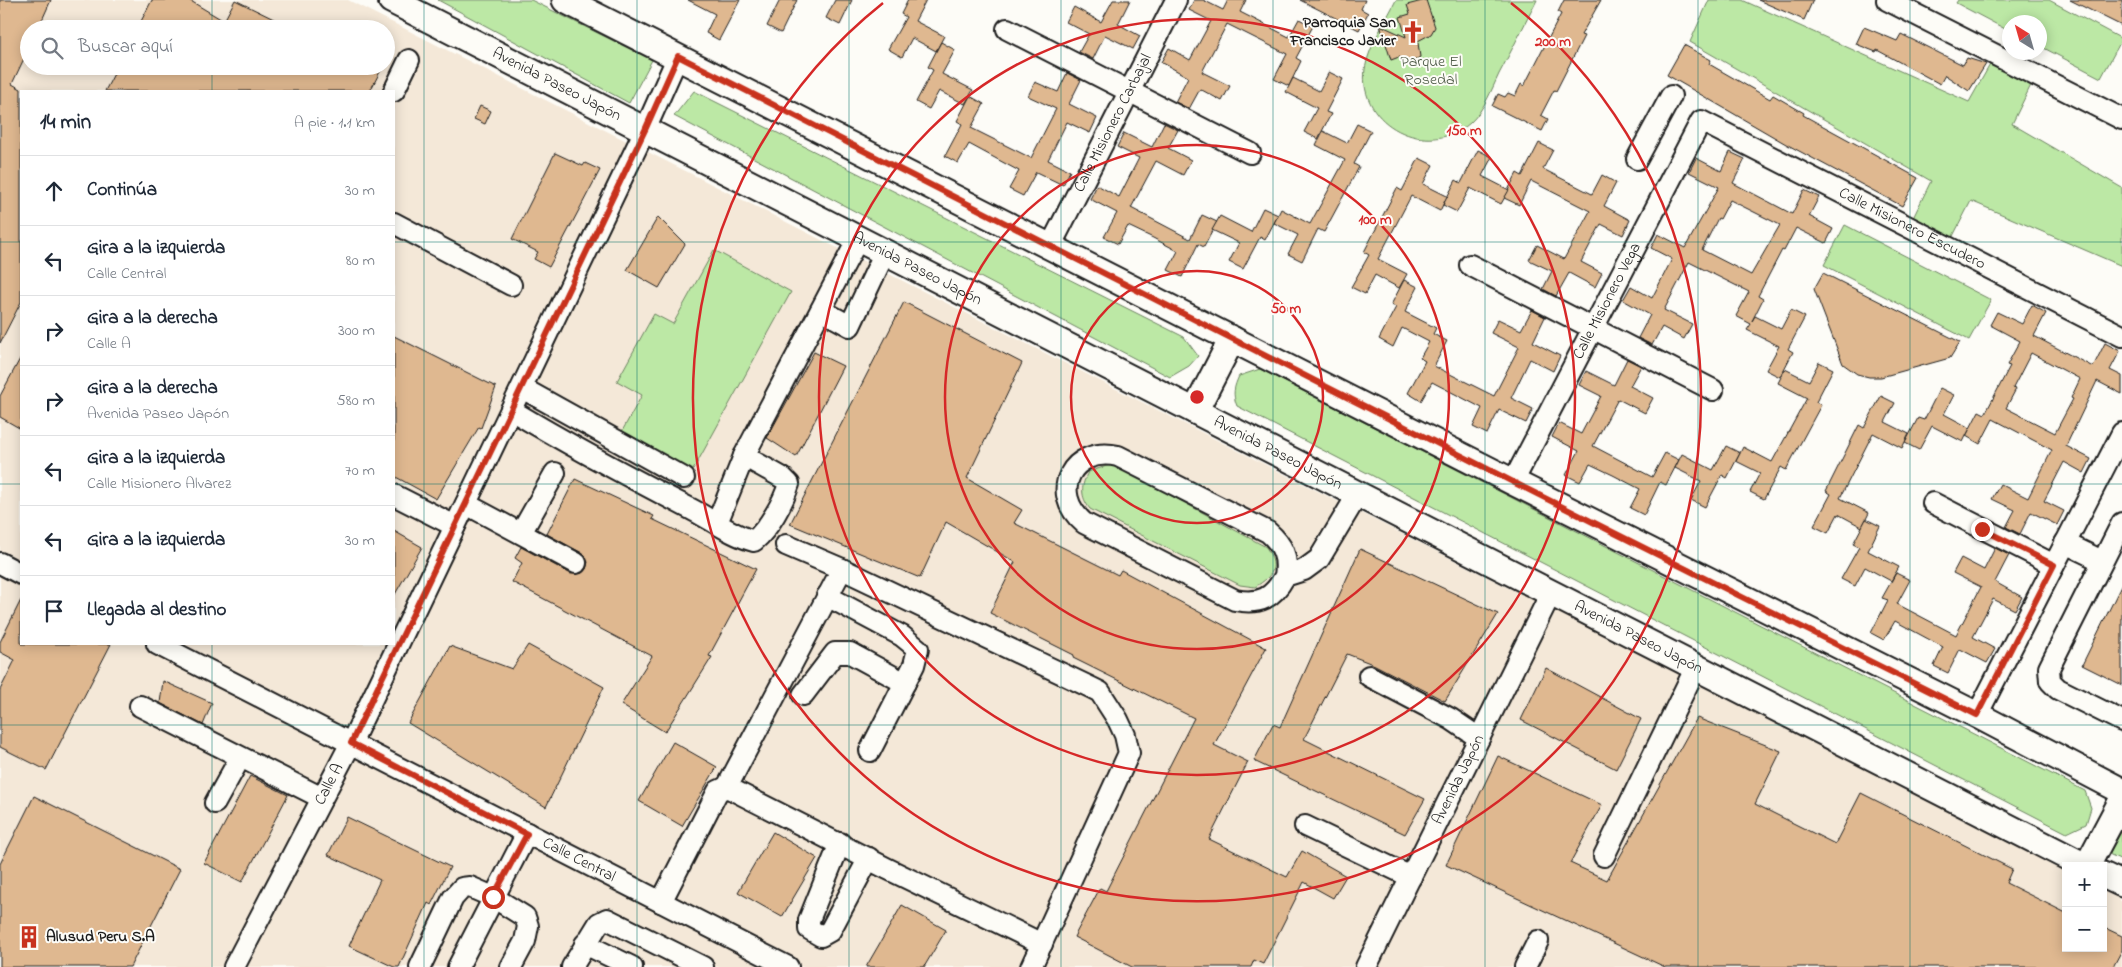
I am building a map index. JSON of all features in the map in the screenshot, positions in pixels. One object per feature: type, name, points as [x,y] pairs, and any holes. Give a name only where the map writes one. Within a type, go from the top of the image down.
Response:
[{"type":"main road","name":"Avenida Paseo Japón","points":[[391,0],[2078,862]]},
{"type":"main road","points":[[582,4],[678,56],[1050,247],[2121,789],[2088,862]]},
{"type":"main road","points":[[1196,411],[1232,339]]},
{"type":"street","name":"Calle Misionero Carbajal","points":[[1050,247],[1176,0]]},
{"type":"street","points":[[1887,0],[2122,119]]},
{"type":"street","points":[[1007,29],[1250,153]]},
{"type":"street","name":"Calle A","points":[[235,967],[351,743],[645,130],[678,56]]},
{"type":"street","points":[[395,90],[410,60]]},
{"type":"street","points":[[1637,159],[1671,96]]},
{"type":"street","name":"Calle Misionero Vega","points":[[1513,482],[1701,121]]},
{"type":"street","name":"Calle Misionero Escudero","points":[[1701,121],[2122,336]]},
{"type":"street","points":[[395,224],[511,286]]},
{"type":"street","points":[[717,522],[744,456],[858,239]]},
{"type":"street","points":[[821,310],[850,326],[885,252]]},
{"type":"street","points":[[1470,266],[1713,390]]},
{"type":"street","points":[[522,388],[684,478]]},
{"type":"street","points":[[511,410],[573,447],[717,522],[744,539],[754,541],[763,534],[789,484],[783,478],[744,456]]},
{"type":"street","points":[[1977,715],[2122,433]]},
{"type":"street","points":[[1285,576],[1287,563],[1284,551],[1278,540],[1268,532],[1118,456],[1106,453],[1094,454],[1082,460],[1068,480],[1066,492],[1069,504],[1075,515],[1084,523],[1235,600],[1246,602],[1259,601],[1270,596],[1279,587],[1285,576],[1304,570],[1319,559],[1358,494]]},
{"type":"street","points":[[522,533],[555,473]]},
{"type":"street","points":[[395,496],[455,526]]},
{"type":"street","points":[[1932,503],[2054,565]]},
{"type":"street","points":[[466,504],[576,563]]},
{"type":"street","points":[[2122,523],[2049,668],[2050,681],[2058,689],[2122,722]]},
{"type":"street","points":[[2065,543],[2102,561]]},
{"type":"street","points":[[786,545],[842,569],[1100,692],[1118,720],[1125,735],[1129,752],[1031,967]]},
{"type":"street","points":[[0,563],[20,573]]},
{"type":"street","points":[[661,902],[718,791],[727,787],[842,569]]},
{"type":"street","name":"Avenida Japón","points":[[1366,967],[1551,593]]},
{"type":"street","points":[[827,596],[902,636],[918,649],[914,665],[870,750]]},
{"type":"street","name":"Calle Central","points":[[159,645],[788,967]]},
{"type":"street","points":[[803,695],[835,653],[850,653],[905,683]]},
{"type":"street","points":[[1604,856],[1696,667]]},
{"type":"street","points":[[1369,676],[1451,719],[1479,738]]},
{"type":"street","points":[[140,706],[322,798]]},
{"type":"street","points":[[215,802],[240,758]]},
{"type":"street","points":[[727,787],[1042,944]]},
{"type":"street","points":[[1305,826],[1411,877]]},
{"type":"street","points":[[458,967],[527,834]]},
{"type":"street","points":[[840,843],[809,920],[810,930],[821,936],[830,931],[869,858]]},
{"type":"street","points":[[420,967],[453,898],[462,888],[470,886],[493,897],[525,917],[528,926],[524,940],[511,967]]},
{"type":"street","points":[[572,967],[599,923],[606,919],[703,967]]},
{"type":"street","points":[[1525,967],[1538,941]]},
{"type":"street","points":[[585,944],[632,967]]},
{"type":"shaded area","points":[[0,0],[348,0],[387,20],[20,20],[20,75],[395,75],[395,24],[1509,588],[1758,707],[2062,864],[2062,952],[2107,952],[2107,888],[2122,902],[2122,967],[0,967]]},
{"type":"green space","points":[[438,0],[531,0],[652,60],[629,103]]},
{"type":"green space","name":"Parque El Rosedal","points":[[1396,0],[1537,0],[1483,106],[1470,123],[1453,134],[1435,138],[1416,137],[1399,131],[1384,120],[1372,106],[1365,89],[1367,60],[1374,42]]},
{"type":"green space","points":[[1709,0],[1742,0],[1969,102],[1992,61],[2032,83],[2012,124],[2122,188],[2122,266],[1971,201],[1951,240],[1912,220],[1931,181],[1690,42]]},
{"type":"green space","points":[[1958,0],[2049,0],[2122,39],[2101,78],[2047,50],[2047,15],[2002,15],[2002,27],[1956,3]]},
{"type":"green space","points":[[694,91],[1184,337],[1198,356],[1189,366],[1170,377],[674,116]]},
{"type":"green space","points":[[1845,225],[1991,300],[1969,340],[1824,265]]},
{"type":"green space","points":[[714,250],[791,292],[692,472],[621,433],[642,395],[617,381],[654,314],[673,324]]},
{"type":"green space","points":[[1260,369],[2085,791],[2091,808],[2086,824],[2067,833],[1237,406],[1234,391],[1239,376]]},
{"type":"green space","points":[[1113,464],[1266,547],[1272,560],[1273,570],[1267,578],[1255,587],[1240,585],[1090,509],[1083,495],[1084,482],[1088,472]]},
{"type":"green space","points":[[2122,811],[2122,860],[2100,850]]},
{"type":"building","points":[[0,0],[51,0],[42,20],[20,20],[20,67],[12,84],[21,89],[20,304],[0,343]]},
{"type":"building","points":[[152,0],[189,0],[222,20],[142,20]]},
{"type":"building","points":[[235,0],[276,20],[225,20]]},
{"type":"building","points":[[688,0],[740,0],[719,40],[706,33],[715,14]]},
{"type":"building","points":[[780,0],[797,0],[781,33],[767,26]]},
{"type":"building","points":[[835,0],[852,0],[840,25],[826,18]]},
{"type":"building","points":[[908,0],[926,0],[915,21],[944,36],[936,51],[912,38],[902,57],[888,49],[906,17],[901,14]]},
{"type":"building","points":[[1113,0],[1130,0],[1118,24],[1140,36],[1133,49],[1105,35],[1093,59],[1079,52],[1089,34],[1066,22],[1074,7],[1101,22]]},
{"type":"building","points":[[1194,0],[1203,0],[1223,10],[1228,0],[1246,0],[1240,12],[1289,37],[1299,19],[1313,26],[1296,58],[1301,61],[1289,86],[1274,79],[1287,54],[1227,24],[1202,72],[1230,86],[1222,101],[1200,89],[1189,109],[1175,102],[1188,77],[1161,62],[1169,48],[1190,60],[1211,21],[1189,10]]},
{"type":"building","points":[[1300,0],[1365,0],[1361,9],[1368,13],[1359,30]]},
{"type":"building","name":"Parroquia San Francisco Javier","points":[[1426,0],[1435,27],[1431,34],[1416,42],[1418,43],[1420,57],[1412,62],[1399,57],[1391,60],[1380,25],[1406,37],[1400,17],[1410,14],[1407,5]]},
{"type":"building","points":[[1564,0],[1601,0],[1581,35],[1584,36],[1556,91],[1554,90],[1541,115],[1548,119],[1542,131],[1492,106],[1498,94],[1505,97],[1508,93],[1515,96],[1521,84],[1524,86],[1561,14],[1558,12]]},
{"type":"building","points":[[1758,0],[1813,0],[1804,20]]},
{"type":"building","points":[[2070,0],[2122,0],[2122,26]]},
{"type":"building","points":[[1864,27],[1897,41],[1901,34],[1963,65],[1967,58],[1986,64],[1969,91],[1945,75],[1940,84],[1877,50],[1876,52],[1856,44]]},
{"type":"building","points":[[941,42],[955,50],[942,74],[973,90],[965,104],[939,91],[929,109],[916,102],[933,70],[928,67]]},
{"type":"building","points":[[1684,45],[1711,60],[1709,64],[1770,99],[1773,95],[1804,113],[1803,115],[1918,178],[1902,206],[1786,144],[1667,75]]},
{"type":"building","points":[[1329,72],[1343,79],[1326,112],[1331,114],[1318,139],[1304,132],[1317,108],[1286,92],[1293,78],[1319,91]]},
{"type":"building","points":[[1067,73],[1081,80],[1069,104],[1097,118],[1090,133],[1067,122],[1048,160],[1070,171],[1063,185],[1036,172],[1023,196],[1009,189],[1019,171],[969,144],[958,163],[945,156],[962,124],[957,121],[970,96],[984,104],[971,128],[1031,158],[1056,109],[1028,96],[1035,82],[1058,92]]},
{"type":"building","points":[[113,75],[378,75],[371,90],[106,90]]},
{"type":"building","points":[[480,106],[491,111],[485,124],[474,119]]},
{"type":"building","points":[[1164,123],[1178,130],[1168,148],[1191,160],[1183,175],[1156,161],[1131,208],[1190,239],[1202,215],[1217,222],[1204,247],[1198,244],[1182,277],[1168,270],[1178,251],[1151,237],[1128,226],[1118,244],[1104,237],[1117,213],[1090,199],[1097,185],[1119,197],[1139,158],[1117,147],[1124,133],[1152,147]]},
{"type":"building","points":[[1357,124],[1371,131],[1354,164],[1359,167],[1324,232],[1318,229],[1302,261],[1288,254],[1298,235],[1274,223],[1281,209],[1310,224],[1345,160],[1316,145],[1323,131],[1347,143]]},
{"type":"building","points":[[1539,143],[1553,150],[1543,169],[1592,194],[1602,175],[1616,183],[1604,206],[1630,220],[1623,235],[1601,224],[1581,262],[1602,273],[1595,287],[1569,273],[1556,296],[1543,289],[1552,271],[1529,260],[1537,245],[1564,259],[1590,211],[1531,181],[1519,205],[1504,198],[1517,173],[1522,176]]},
{"type":"building","points":[[1478,150],[1492,157],[1482,176],[1509,190],[1501,204],[1470,188],[1457,212],[1443,205],[1456,180],[1461,183]]},
{"type":"building","points":[[1730,152],[1745,159],[1733,183],[1792,214],[1804,190],[1819,197],[1809,216],[1833,229],[1826,243],[1796,228],[1758,296],[1763,299],[1752,321],[1755,316],[1781,329],[1791,310],[1805,317],[1788,349],[1793,352],[1780,377],[1766,370],[1779,346],[1747,330],[1751,324],[1736,316],[1749,292],[1689,262],[1664,310],[1692,324],[1684,339],[1662,327],[1652,345],[1638,338],[1650,315],[1623,300],[1631,286],[1652,298],[1672,259],[1651,248],[1658,234],[1685,248],[1719,187],[1689,172],[1696,158],[1721,171]],"holes":[[[1730,200],[1780,225],[1751,275],[1702,250],[1718,218],[1720,219]]]},
{"type":"building","points":[[555,153],[583,166],[585,163],[600,170],[549,267],[534,259],[538,252],[512,239]]},
{"type":"building","points":[[1419,158],[1433,165],[1423,184],[1447,196],[1440,211],[1411,196],[1378,259],[1407,274],[1399,288],[1375,275],[1365,294],[1351,287],[1369,255],[1364,252],[1397,188],[1402,191]]},
{"type":"building","points":[[1263,208],[1278,215],[1265,240],[1260,237],[1243,269],[1229,262],[1239,243],[1212,230],[1220,216],[1251,232]]},
{"type":"building","points":[[658,217],[685,244],[659,288],[627,270]]},
{"type":"building","points":[[1823,273],[1960,342],[1950,358],[1881,377],[1857,374],[1843,364],[1814,289]]},
{"type":"building","points":[[1404,280],[1418,287],[1405,312],[1436,328],[1433,334],[1447,341],[1434,366],[1494,396],[1519,347],[1491,333],[1498,319],[1521,330],[1532,310],[1545,317],[1533,342],[1560,356],[1553,371],[1530,359],[1511,398],[1533,409],[1526,423],[1499,410],[1487,434],[1473,427],[1482,408],[1432,382],[1421,401],[1408,393],[1425,361],[1420,358],[1429,342],[1402,328],[1393,347],[1379,339],[1396,307],[1391,305]]},
{"type":"building","points":[[904,302],[1022,363],[967,478],[1022,510],[1014,523],[1118,575],[1121,570],[1266,648],[1214,745],[1248,762],[1209,839],[1287,877],[1302,851],[1346,876],[1333,898],[1304,882],[1263,964],[1254,960],[1251,967],[1132,967],[1074,937],[1100,888],[1106,891],[1194,718],[1073,658],[1074,655],[990,613],[1015,562],[946,522],[920,578],[790,524]]},
{"type":"building","points":[[2032,305],[2046,313],[2034,336],[2093,367],[2105,343],[2120,351],[2110,370],[2122,376],[2122,394],[2097,381],[2066,446],[2091,459],[2084,473],[2064,462],[2044,501],[2064,511],[2057,525],[2031,512],[2020,534],[2006,527],[2015,510],[1992,499],[2000,484],[2028,498],[2052,450],[1993,419],[1980,444],[1966,436],[1979,411],[1985,414],[2010,366],[2007,365],[2020,341],[1990,325],[1997,312],[2022,324]],"holes":[[[2031,353],[2080,379],[2071,398],[2073,399],[2055,433],[2006,408],[2016,389],[2013,388]]]},
{"type":"building","points":[[395,336],[496,387],[481,428],[479,427],[436,499],[395,477]]},
{"type":"building","points":[[814,352],[843,366],[796,457],[767,438]]},
{"type":"building","points":[[20,359],[20,428],[0,417],[0,396]]},
{"type":"building","points":[[1627,359],[1641,366],[1630,386],[1653,398],[1645,413],[1618,399],[1593,446],[1652,477],[1665,453],[1679,460],[1666,485],[1660,482],[1644,515],[1630,508],[1640,489],[1613,475],[1590,464],[1580,482],[1566,475],[1579,451],[1552,437],[1559,423],[1581,434],[1601,396],[1579,385],[1586,371],[1614,385]]},
{"type":"building","points":[[1819,362],[1833,369],[1816,402],[1821,405],[1786,470],[1781,467],[1764,499],[1750,492],[1760,473],[1736,461],[1743,447],[1772,462],[1807,398],[1778,383],[1785,369],[1809,381]]},
{"type":"building","points":[[1940,388],[1954,395],[1944,414],[1970,428],[1963,442],[1932,426],[1919,450],[1905,443],[1918,418],[1924,420]]},
{"type":"building","points":[[1881,396],[1895,403],[1885,422],[1909,434],[1902,448],[1873,433],[1840,498],[1869,513],[1862,527],[1838,514],[1828,533],[1814,526],[1831,494],[1826,491],[1859,425],[1864,428]]},
{"type":"building","points":[[1726,446],[1740,453],[1727,478],[1722,475],[1705,507],[1691,500],[1701,481],[1675,468],[1682,454],[1713,470]]},
{"type":"building","points":[[575,479],[654,516],[652,519],[756,569],[709,656],[712,657],[665,732],[621,705],[652,656],[512,582],[522,563],[515,558],[521,547],[571,574],[582,573],[586,569],[588,562],[582,553],[547,534]]},
{"type":"building","points":[[1866,519],[1880,526],[1868,551],[1899,567],[1891,581],[1865,567],[1855,586],[1841,579],[1859,547],[1853,544]]},
{"type":"building","points":[[395,532],[422,547],[395,594]]},
{"type":"building","points":[[1995,548],[2009,555],[1995,582],[2022,597],[2015,610],[1993,599],[1973,637],[1995,649],[1987,663],[1960,649],[1948,673],[1934,666],[1943,647],[1895,621],[1884,640],[1871,633],[1888,600],[1882,598],[1896,573],[1910,580],[1897,604],[1956,635],[1981,587],[1953,573],[1961,558],[1984,570]]},
{"type":"building","points":[[1360,549],[1498,614],[1445,701],[1375,665],[1347,654],[1304,739],[1425,799],[1405,834],[1254,761],[1273,724],[1280,727]]},
{"type":"building","points":[[2122,584],[2122,685],[2082,665]]},
{"type":"building","points":[[20,602],[20,645],[110,645],[46,770],[0,747],[0,690],[15,660],[0,652],[0,642]]},
{"type":"building","points":[[528,645],[604,687],[546,807],[408,723],[450,646],[512,669]]},
{"type":"building","points":[[1546,668],[1641,719],[1616,769],[1521,720]]},
{"type":"building","points":[[163,681],[212,703],[203,725],[160,703]]},
{"type":"building","points":[[1697,718],[1781,751],[1755,804],[1835,844],[1861,793],[2012,869],[2006,883],[2062,911],[2062,952],[2107,952],[2107,929],[2122,936],[2122,950],[2113,967],[1665,967],[1446,865],[1498,756],[1602,805],[1570,863],[1607,880]]},
{"type":"building","points":[[673,742],[717,767],[682,826],[639,801]]},
{"type":"building","points":[[250,776],[288,795],[242,882],[204,863]]},
{"type":"building","points":[[34,796],[180,869],[130,967],[0,967],[0,864]]},
{"type":"building","points":[[347,817],[450,867],[431,905],[428,903],[399,967],[394,967],[349,946],[380,880],[328,855]]},
{"type":"building","points":[[773,832],[817,858],[782,917],[738,892]]},
{"type":"building","points":[[902,905],[946,930],[924,967],[866,967]]},
{"type":"place","name":"Parroquia San Francisco Javier","points":[[1413,32]]},
{"type":"place","name":"Alusud Peru S.A","points":[[29,937]]},
{"type":"route","points":[[493,897],[527,834],[351,743],[645,130],[678,56],[1513,482],[1977,715],[2054,565],[1982,529]]}]
